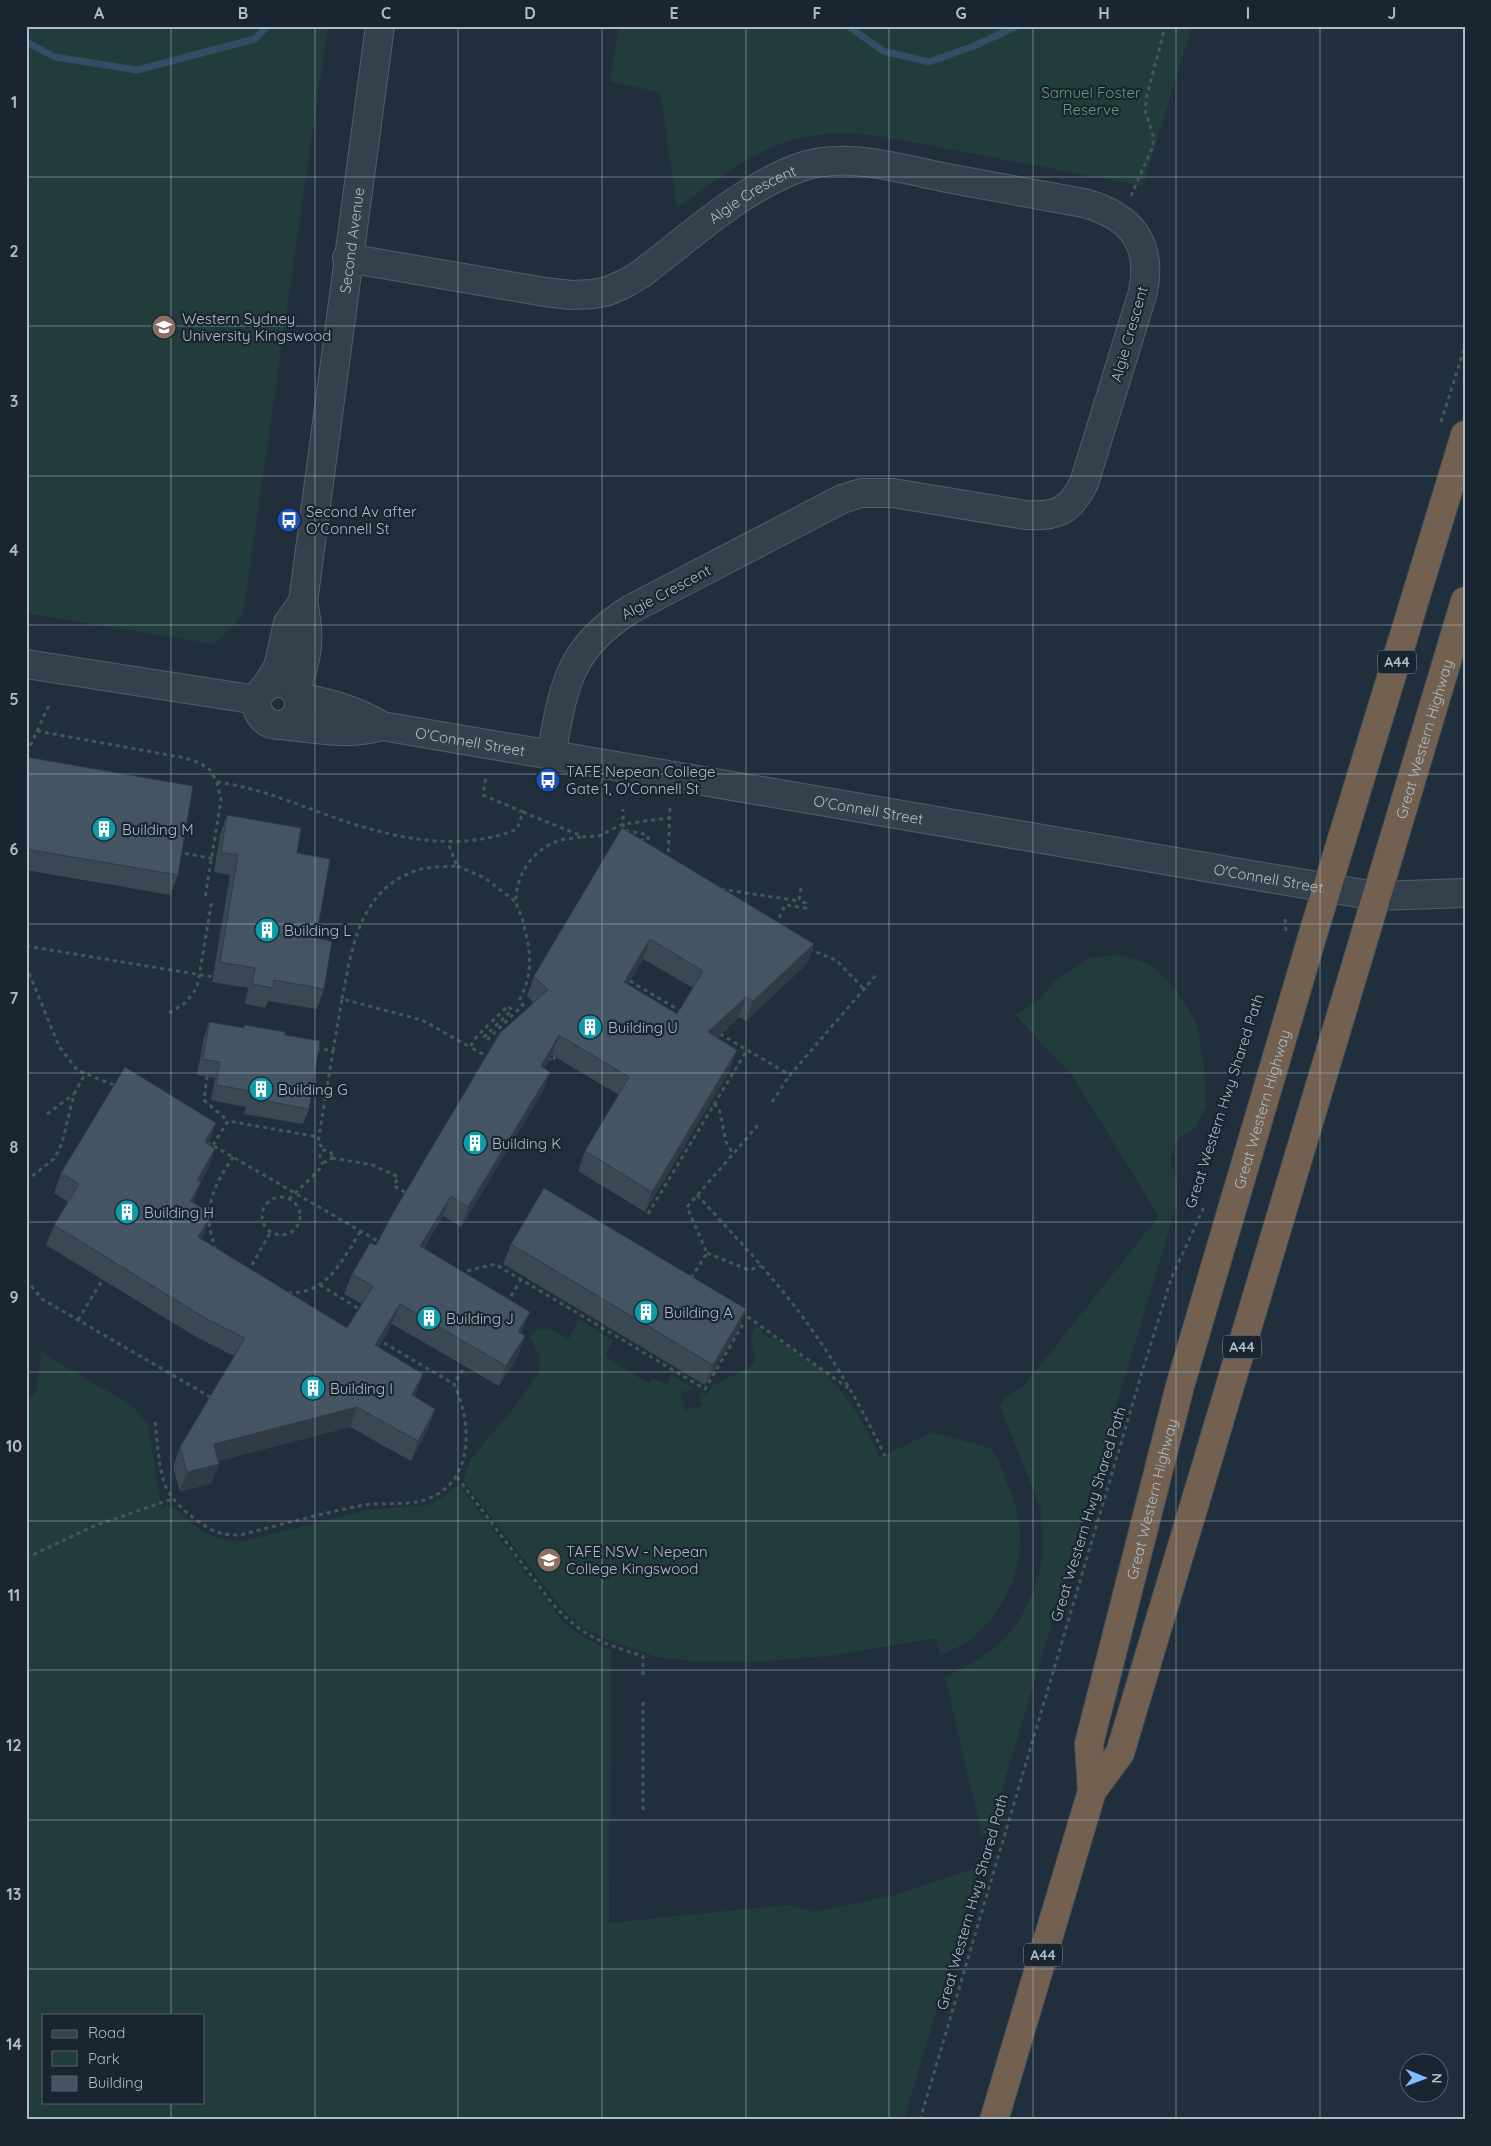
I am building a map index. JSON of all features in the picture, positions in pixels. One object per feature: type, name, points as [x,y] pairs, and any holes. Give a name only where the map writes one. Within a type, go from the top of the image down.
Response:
[{"type":"highway","name":"Great Western Highway","points":[[1092,1791],[1089,1744],[1180,1386],[1465,435]]},
{"type":"highway","name":"Great Western Highway","points":[[994,2120],[1092,1791],[1120,1753],[1367,894],[1465,600]]},
{"type":"street","name":"Second Avenue","points":[[297,694],[305,666],[309,628],[303,602],[347,258],[380,26]]},
{"type":"street","name":"Algie Crescent","points":[[347,258],[545,292],[593,294],[626,283],[641,274],[749,192],[800,167],[832,160],[890,167],[1084,203],[1096,207],[1127,224],[1140,241],[1144,253],[1145,279],[1084,483],[1077,497],[1067,508],[1055,514],[1044,516],[1026,515],[893,493],[861,493],[842,499],[631,609],[607,626],[584,650],[568,677],[551,755]]},
{"type":"street","name":"Second Avenue","points":[[262,693],[278,667],[288,623],[303,602]]},
{"type":"street","points":[[26,664],[262,693],[280,682],[289,685],[297,694],[299,709],[296,716],[289,723],[283,725],[270,724],[262,718],[258,710],[262,693]]},
{"type":"street","name":"O'Connell Street","points":[[297,694],[365,716],[382,726],[1328,888],[1367,894],[1465,893]]},
{"type":"street","name":"O'Connell Street","points":[[283,725],[346,731],[368,730],[382,726]]},
{"type":"path","points":[[1118,218],[1128,204],[1153,146],[1153,135],[1145,110],[1147,95],[1163,35],[1163,26]]},
{"type":"path","points":[[26,754],[50,703]]},
{"type":"path","points":[[37,731],[185,758],[200,763],[210,770],[217,782],[221,800],[205,898]]},
{"type":"path","points":[[486,776],[483,795],[584,837]]},
{"type":"path","points":[[217,782],[270,793],[356,825],[448,843],[498,837],[517,829],[523,812]]},
{"type":"path","points":[[667,867],[670,806]]},
{"type":"path","points":[[623,809],[624,830],[648,836],[648,840],[632,841]]},
{"type":"path","points":[[528,1010],[519,1001],[528,983],[530,964],[528,943],[516,902],[520,876],[529,861],[543,847],[561,840],[599,836],[623,824],[669,818]]},
{"type":"path","points":[[448,843],[457,866]]},
{"type":"path","points":[[177,852],[216,859]]},
{"type":"path","points":[[659,857],[668,860]]},
{"type":"path","points":[[324,1150],[318,1142],[349,961],[360,922],[369,906],[383,890],[398,879],[416,870],[457,866],[485,878],[516,902]]},
{"type":"path","points":[[714,888],[806,903],[806,908],[785,905],[772,933]]},
{"type":"path","points":[[799,902],[801,888]]},
{"type":"path","points":[[169,1013],[194,995],[212,900]]},
{"type":"path","points":[[1285,918],[1286,938]]},
{"type":"path","points":[[768,922],[776,925]]},
{"type":"path","points":[[26,946],[213,977]]},
{"type":"path","points":[[809,949],[836,960],[864,989]]},
{"type":"path","points":[[26,966],[59,1046],[77,1070],[118,1087]]},
{"type":"path","points":[[772,1102],[790,1075],[877,974]]},
{"type":"path","points":[[630,981],[683,1012]]},
{"type":"path","points":[[342,999],[422,1020],[490,1058]]},
{"type":"path","points":[[470,1047],[477,1036],[508,1006],[512,1010],[484,1037],[487,1040],[523,1005]]},
{"type":"path","points":[[523,1016],[533,1006]]},
{"type":"path","points":[[720,1034],[790,1075]]},
{"type":"path","points":[[314,1048],[333,1051]]},
{"type":"path","points":[[485,1055],[490,1050]]},
{"type":"path","points":[[648,1214],[747,1050]]},
{"type":"path","points":[[545,1056],[553,1061],[555,1056]]},
{"type":"path","points":[[26,1181],[56,1158],[62,1143],[74,1094],[85,1074]]},
{"type":"path","points":[[208,1076],[204,1100],[228,1121],[319,1137]]},
{"type":"path","points":[[47,1114],[74,1094]]},
{"type":"path","points":[[714,1104],[720,1108],[726,1142],[733,1154]]},
{"type":"path","points":[[213,1145],[228,1121]]},
{"type":"path","points":[[759,1124],[687,1207],[707,1253],[749,1270],[761,1266]]},
{"type":"path","points":[[202,1138],[386,1247]]},
{"type":"path","points":[[289,1199],[319,1170],[323,1162],[320,1154],[324,1150],[330,1150],[332,1158]]},
{"type":"path","points":[[217,1253],[210,1236],[209,1206],[212,1193],[233,1157]]},
{"type":"path","points":[[323,1162],[329,1161],[332,1158],[373,1165],[398,1177],[394,1186],[408,1194]]},
{"type":"path","points":[[697,1196],[761,1266],[799,1312],[850,1390],[884,1456]]},
{"type":"path","points":[[277,1197],[289,1199],[298,1207],[300,1219],[298,1225],[289,1234],[276,1235],[270,1233],[263,1222],[263,1209],[271,1200],[277,1197]]},
{"type":"path","name":"Great Western Hwy Shared Path","points":[[920,2120],[1171,1279],[1205,1205]]},
{"type":"path","points":[[283,1293],[310,1291],[320,1285],[336,1271],[360,1232]]},
{"type":"path","points":[[247,1275],[270,1233]]},
{"type":"path","points":[[687,1284],[707,1253]]},
{"type":"path","points":[[459,1279],[463,1272],[495,1264],[705,1389],[742,1326],[734,1321]]},
{"type":"path","points":[[505,1305],[522,1276]]},
{"type":"path","points":[[691,1278],[699,1283]]},
{"type":"path","points":[[26,1280],[42,1299],[213,1399]]},
{"type":"path","points":[[78,1320],[103,1280]]},
{"type":"path","points":[[320,1285],[362,1310]]},
{"type":"path","points":[[738,1310],[850,1390]]},
{"type":"path","points":[[155,1422],[166,1487],[172,1499],[202,1524],[227,1535],[240,1535],[370,1504],[396,1504],[426,1499],[445,1490],[457,1478],[464,1460],[466,1440],[463,1408],[454,1384],[384,1343]]},
{"type":"path","points":[[411,1369],[419,1363]]},
{"type":"path","points":[[454,1384],[465,1366]]},
{"type":"path","points":[[457,1478],[562,1614],[580,1631],[600,1642],[643,1656],[643,1676]]},
{"type":"path","points":[[26,1558],[94,1526],[172,1499]]},
{"type":"path","points":[[643,1702],[643,1811]]},
{"type":"green space","name":"Western Sydney University Kingswood","points":[[26,26],[328,26],[243,614],[215,644],[26,613]]},
{"type":"green space","name":"Samuel Foster Reserve","points":[[619,26],[1192,26],[1143,186],[880,136],[847,133],[819,135],[794,140],[771,148],[726,173],[677,208],[660,92],[610,82]]},
{"type":"green space","points":[[1119,955],[1148,963],[1171,985],[1187,1006],[1196,1023],[1204,1063],[1206,1107],[1195,1128],[1177,1140],[1170,1160],[1177,1182],[1177,1203],[989,1833],[982,1835],[945,1677],[981,1658],[1000,1643],[1020,1620],[1034,1589],[1043,1551],[1041,1509],[1000,1407],[1005,1398],[1024,1386],[1159,1216],[1071,1074],[1015,1015],[1040,999],[1054,982],[1090,958]]},
{"type":"green space","points":[[578,1319],[613,1340],[605,1356],[649,1384],[653,1378],[667,1385],[671,1375],[696,1389],[681,1392],[685,1410],[702,1406],[699,1391],[707,1395],[714,1383],[719,1385],[752,1365],[754,1353],[751,1339],[755,1325],[763,1330],[761,1333],[769,1338],[771,1335],[814,1366],[837,1386],[858,1415],[880,1458],[932,1432],[990,1448],[999,1461],[1013,1499],[1019,1522],[1020,1537],[1018,1563],[1013,1580],[1006,1597],[996,1612],[972,1638],[957,1648],[940,1655],[936,1638],[830,1656],[751,1662],[702,1662],[657,1657],[607,1640],[580,1626],[559,1605],[463,1480],[471,1459],[517,1404],[539,1372],[540,1356],[529,1336],[539,1329],[549,1329],[569,1339]]},
{"type":"green space","points":[[41,1352],[134,1407],[148,1425],[161,1507],[171,1505],[196,1527],[221,1539],[244,1541],[368,1510],[427,1505],[440,1499],[459,1485],[562,1620],[585,1638],[611,1650],[609,1923],[787,1905],[815,1912],[895,1895],[979,1867],[904,2120],[26,2120],[26,1394],[32,1397],[37,1389]]},
{"type":"building","name":"Building M","points":[[26,757],[193,786],[178,875],[26,849]]},
{"type":"building","name":"Building L","points":[[227,815],[301,828],[297,853],[330,859],[316,938],[332,941],[324,989],[274,980],[273,988],[252,984],[255,968],[220,962],[238,855],[221,852]]},
{"type":"building","points":[[622,828],[814,944],[753,1001],[746,997],[708,1032],[737,1050],[652,1192],[585,1151],[629,1077],[559,1035],[541,1066],[550,1072],[468,1207],[451,1196],[420,1246],[530,1312],[518,1332],[525,1336],[506,1366],[400,1304],[375,1345],[423,1374],[412,1395],[435,1409],[418,1441],[357,1407],[214,1444],[219,1464],[187,1472],[180,1447],[245,1338],[205,1318],[54,1225],[79,1184],[61,1173],[125,1067],[216,1123],[205,1142],[215,1149],[197,1180],[201,1182],[190,1201],[212,1214],[198,1237],[347,1328],[373,1286],[352,1274],[370,1243],[376,1245],[500,1033],[548,990],[534,976]],"holes":[[[650,939],[703,971],[677,1014],[624,982]]]},
{"type":"building","name":"Building G","points":[[209,1022],[244,1028],[245,1025],[320,1041],[309,1109],[250,1098],[251,1091],[216,1085],[220,1062],[203,1059]]},
{"type":"building","name":"Building A","points":[[544,1188],[746,1309],[713,1365],[511,1244]]},
{"type":"waterway","points":[[26,42],[55,57],[137,70],[255,39],[267,26]]},
{"type":"waterway","points":[[848,26],[883,51],[929,62],[974,46],[1017,26]]},
{"type":"place","name":"Western Sydney University Kingswood","points":[[164,327]]},
{"type":"place","name":"Second Av after O'Connell St","points":[[289,520]]},
{"type":"place","name":"TAFE Nepean College Gate 1, O'Connell St","points":[[548,780]]},
{"type":"place","name":"Building M","points":[[104,829]]},
{"type":"place","name":"Building L","points":[[267,930]]},
{"type":"place","name":"Building U","points":[[590,1027]]},
{"type":"place","name":"Building G","points":[[261,1089]]},
{"type":"place","name":"Building K","points":[[475,1143]]},
{"type":"place","name":"Building H","points":[[127,1212]]},
{"type":"place","name":"Building A","points":[[646,1312]]},
{"type":"place","name":"Building J","points":[[429,1318]]},
{"type":"place","name":"Building I","points":[[313,1388]]},
{"type":"place","name":"TAFE NSW - Nepean College Kingswood","points":[[549,1560]]}]
